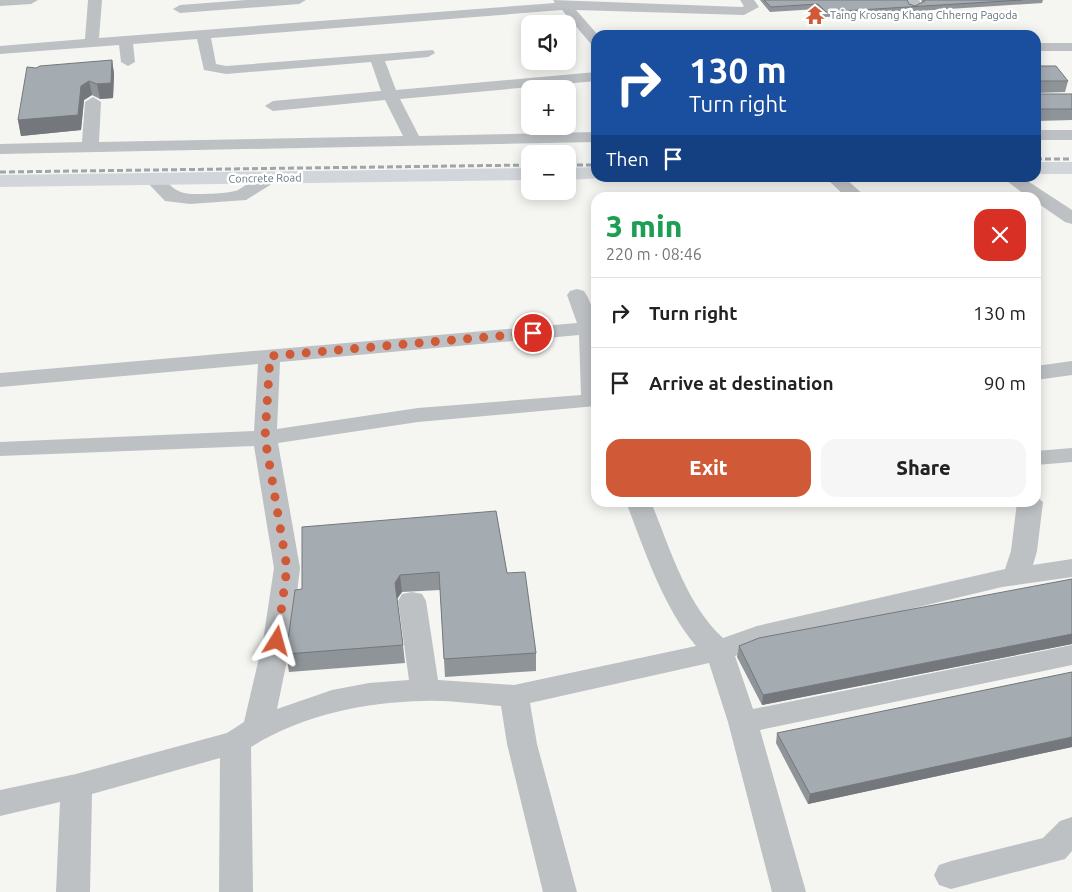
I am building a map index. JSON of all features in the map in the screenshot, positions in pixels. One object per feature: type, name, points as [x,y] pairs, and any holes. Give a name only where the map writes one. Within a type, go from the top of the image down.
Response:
[{"type":"main road","points":[[1041,168],[1071,168]]},
{"type":"main road","points":[[576,174],[591,173]]},
{"type":"main road","name":"Concrete Road","points":[[0,181],[521,174]]},
{"type":"street","points":[[0,2],[31,0]]},
{"type":"street","points":[[92,42],[95,0]]},
{"type":"street","points":[[183,34],[180,4],[299,0]]},
{"type":"street","points":[[0,50],[563,3],[744,11],[752,8],[747,0]]},
{"type":"street","points":[[563,3],[591,35]]},
{"type":"street","points":[[203,32],[208,67],[215,70],[428,53]]},
{"type":"street","points":[[125,39],[128,62]]},
{"type":"street","points":[[39,66],[42,46]]},
{"type":"street","points":[[1041,47],[1072,47]]},
{"type":"street","points":[[376,57],[391,96],[413,140]]},
{"type":"street","points":[[273,106],[591,76]]},
{"type":"street","points":[[90,147],[93,102]]},
{"type":"street","points":[[1041,135],[1072,135]]},
{"type":"street","points":[[0,150],[591,137]]},
{"type":"street","points":[[840,182],[851,192]]},
{"type":"street","points":[[1018,182],[1033,192]]},
{"type":"street","points":[[1041,197],[1072,218]]},
{"type":"street","points":[[577,295],[589,328],[591,353]]},
{"type":"street","points":[[0,380],[589,328]]},
{"type":"street","points":[[236,892],[247,735],[277,641],[287,568],[265,438],[270,356]]},
{"type":"street","points":[[1041,372],[1072,368]]},
{"type":"street","points":[[0,449],[265,438],[418,415],[590,401],[591,398]]},
{"type":"street","points":[[1041,458],[1072,455]]},
{"type":"street","points":[[640,507],[672,585],[704,638],[719,650],[742,722],[789,892]]},
{"type":"street","points":[[1016,576],[1024,551],[1029,507]]},
{"type":"street","points":[[0,803],[76,786],[247,735],[332,701],[368,694],[425,690],[514,696],[719,650],[757,636],[1016,576],[1072,568]]},
{"type":"street","points":[[412,601],[425,690]]},
{"type":"street","points":[[742,722],[1072,655]]},
{"type":"street","points":[[514,696],[522,744],[560,892]]},
{"type":"street","points":[[73,892],[76,786]]},
{"type":"street","points":[[951,875],[1053,849],[1072,830]]},
{"type":"building","points":[[764,0],[907,0],[909,4],[915,6],[924,0],[1022,0],[826,12],[818,4],[771,7]]},
{"type":"building","points":[[112,60],[111,83],[97,84],[89,81],[81,86],[78,115],[18,120],[27,67],[36,68],[40,66]]},
{"type":"building","points":[[1041,66],[1056,66],[1068,81],[1041,81]]},
{"type":"building","points":[[1041,94],[1072,94],[1072,109],[1041,109]]},
{"type":"building","points":[[496,511],[507,573],[525,572],[536,653],[444,659],[439,572],[400,575],[395,583],[403,645],[286,654],[295,590],[302,589],[302,527]]},
{"type":"building","points":[[1072,579],[1072,634],[763,695],[739,646],[759,638]]},
{"type":"building","points":[[1072,672],[1072,737],[810,794],[777,733]]},
{"type":"railway","points":[[1041,159],[1072,159]]},
{"type":"railway","points":[[0,172],[521,165]]},
{"type":"railway","points":[[576,165],[591,165]]},
{"type":"place","name":"Taing Krosang Khang Chherng Pagoda","points":[[815,15]]},
{"type":"route","points":[[277,641],[287,568],[265,438],[270,356],[533,333]]}]
